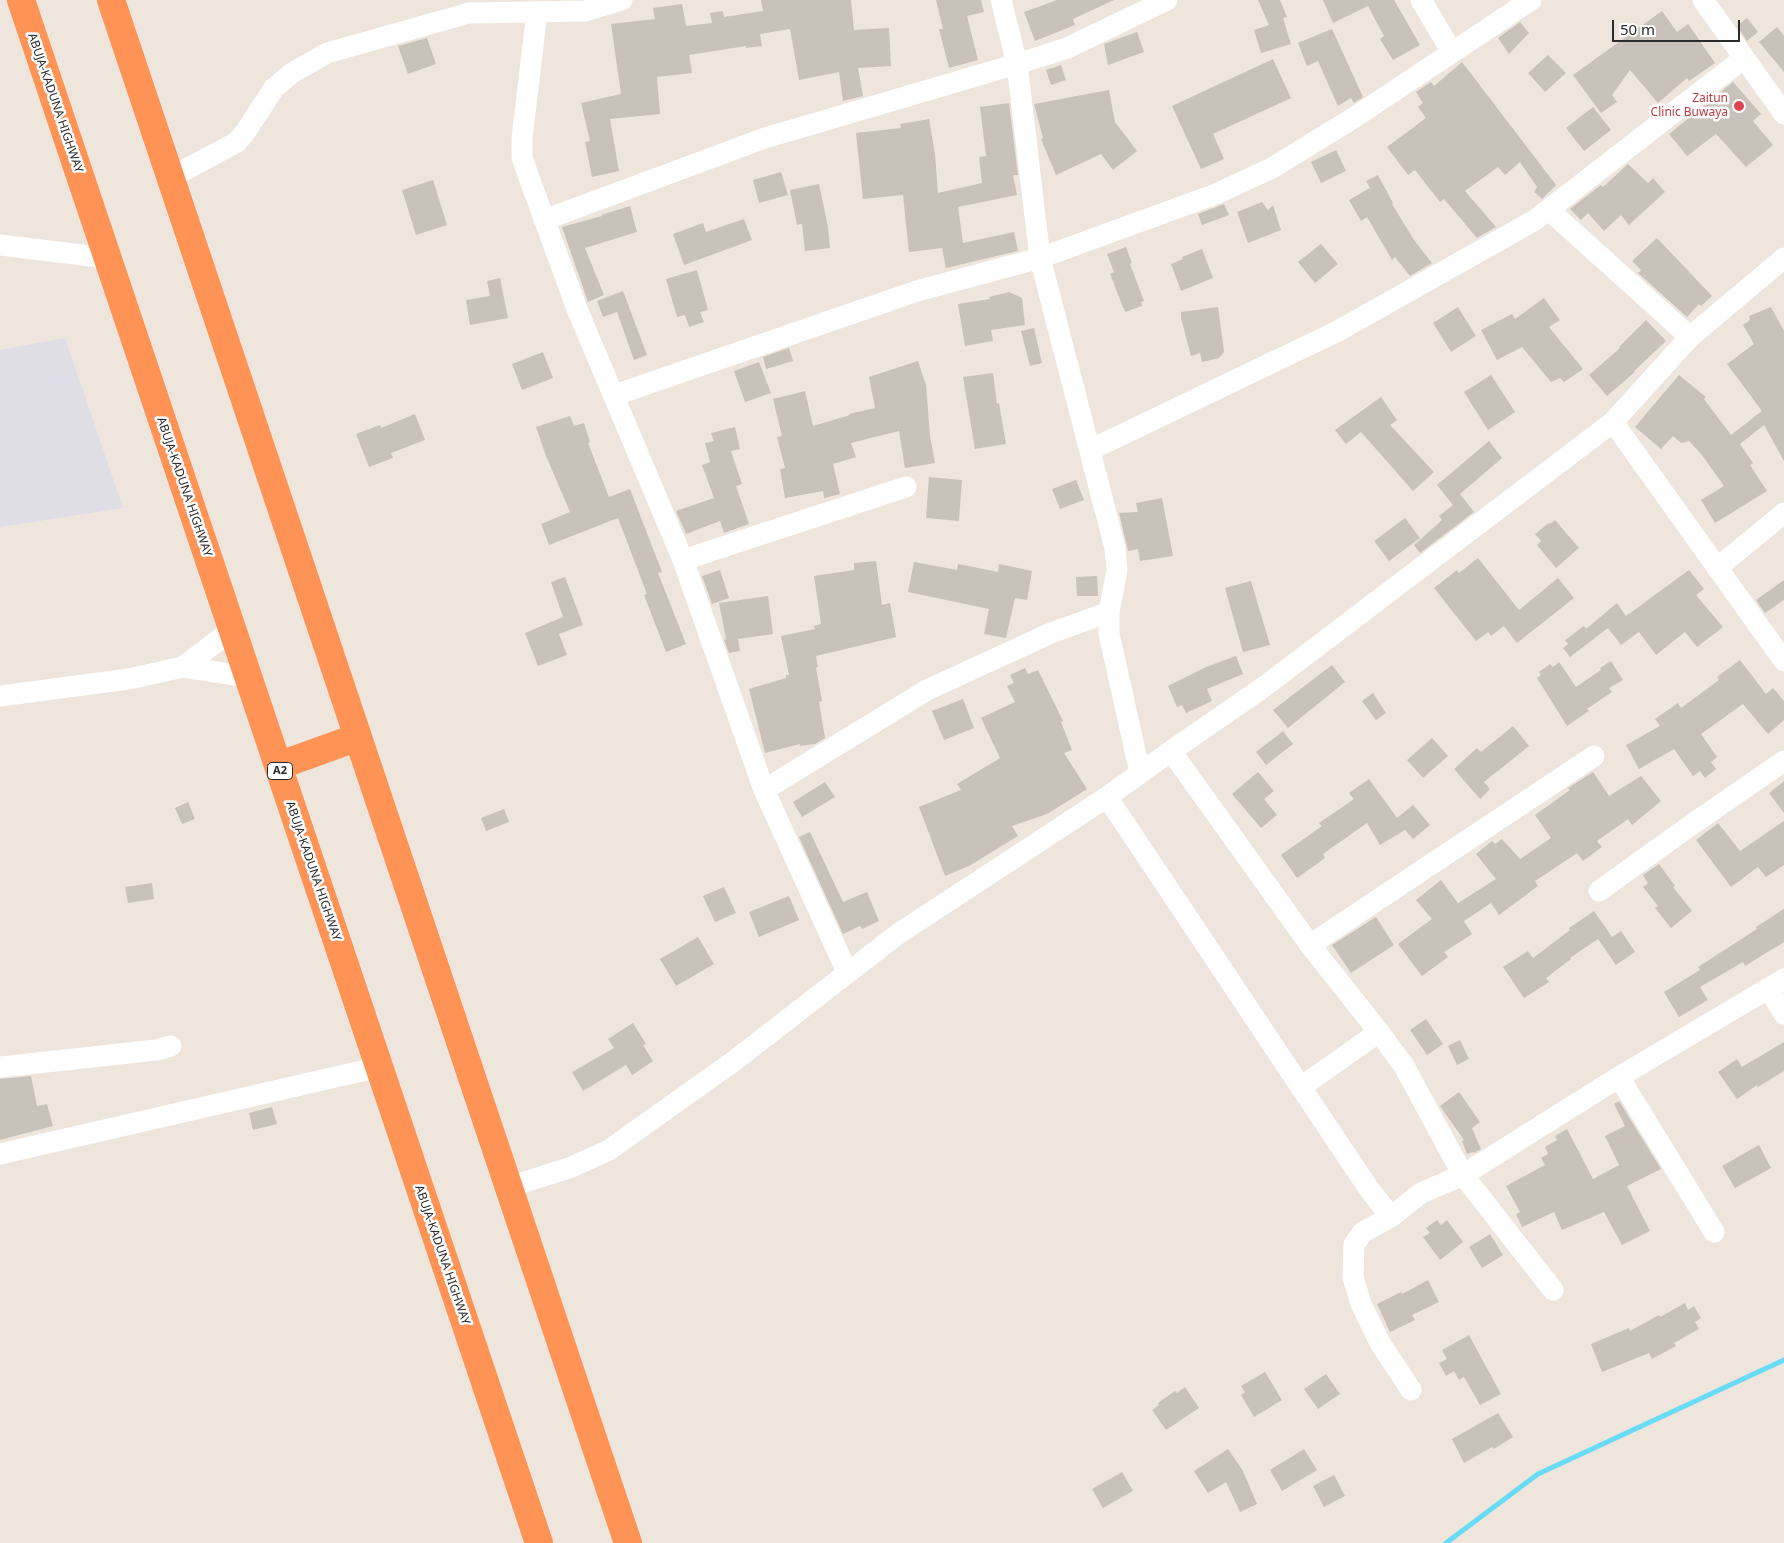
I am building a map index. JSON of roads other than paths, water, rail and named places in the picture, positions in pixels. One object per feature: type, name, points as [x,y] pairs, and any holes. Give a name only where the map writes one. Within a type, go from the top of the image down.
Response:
[{"type":"highway","name":"ABUJA-KADUNA HIGHWAY","points":[[20,0],[539,1543]]},
{"type":"highway","points":[[111,0],[628,1543]]},
{"type":"highway","points":[[278,766],[358,737]]},
{"type":"street","points":[[170,178],[237,142],[246,132],[274,88],[292,73],[327,53],[470,6],[537,12],[585,11],[622,0]]},
{"type":"street","points":[[1001,0],[1017,64],[1040,258],[1115,548],[1117,570],[1109,612],[1108,634],[1140,773]]},
{"type":"street","points":[[544,220],[765,138],[1067,48],[1167,0]]},
{"type":"street","points":[[1421,0],[1452,52]]},
{"type":"street","points":[[615,395],[917,291],[1040,258],[1216,194],[1272,168],[1355,117],[1531,0]]},
{"type":"street","points":[[1703,0],[1784,114]]},
{"type":"street","points":[[537,12],[522,138],[522,157],[577,309],[615,395],[683,560],[764,790],[847,972]]},
{"type":"street","points":[[1090,450],[1338,331],[1536,220],[1744,58]]},
{"type":"street","points":[[1549,210],[1690,337]]},
{"type":"street","points":[[0,245],[107,258]]},
{"type":"street","points":[[510,1187],[572,1167],[609,1150],[734,1061],[898,934],[1107,797],[1261,689],[1613,422],[1690,337],[1784,258]]},
{"type":"street","points":[[1613,422],[1784,661]]},
{"type":"street","points":[[683,560],[906,487]]},
{"type":"street","points":[[1718,568],[1784,513]]},
{"type":"street","points":[[764,790],[927,690],[1051,633],[1109,612]]},
{"type":"street","points":[[183,668],[232,630]]},
{"type":"street","points":[[0,696],[129,679],[183,668],[248,677]]},
{"type":"street","points":[[1171,751],[1310,945],[1380,1032],[1404,1066],[1463,1175],[1553,1290]]},
{"type":"street","points":[[1310,945],[1594,756]]},
{"type":"street","points":[[1600,892],[1694,823],[1784,761]]},
{"type":"street","points":[[1107,797],[1369,1189],[1391,1217]]},
{"type":"street","points":[[1411,1390],[1380,1343],[1361,1304],[1353,1277],[1354,1244],[1363,1232],[1391,1217],[1421,1193],[1463,1175],[1619,1077],[1776,984],[1784,1014]]},
{"type":"street","points":[[1301,1087],[1380,1032]]},
{"type":"street","points":[[0,1067],[156,1050],[171,1046]]},
{"type":"street","points":[[0,1154],[379,1067]]},
{"type":"street","points":[[1619,1077],[1714,1232]]},
{"type":"waterway","points":[[1446,1543],[1538,1474],[1784,1360]]},
{"type":"place","name":"Zaitun Clinic Buwaya","points":[[1739,106]]}]
